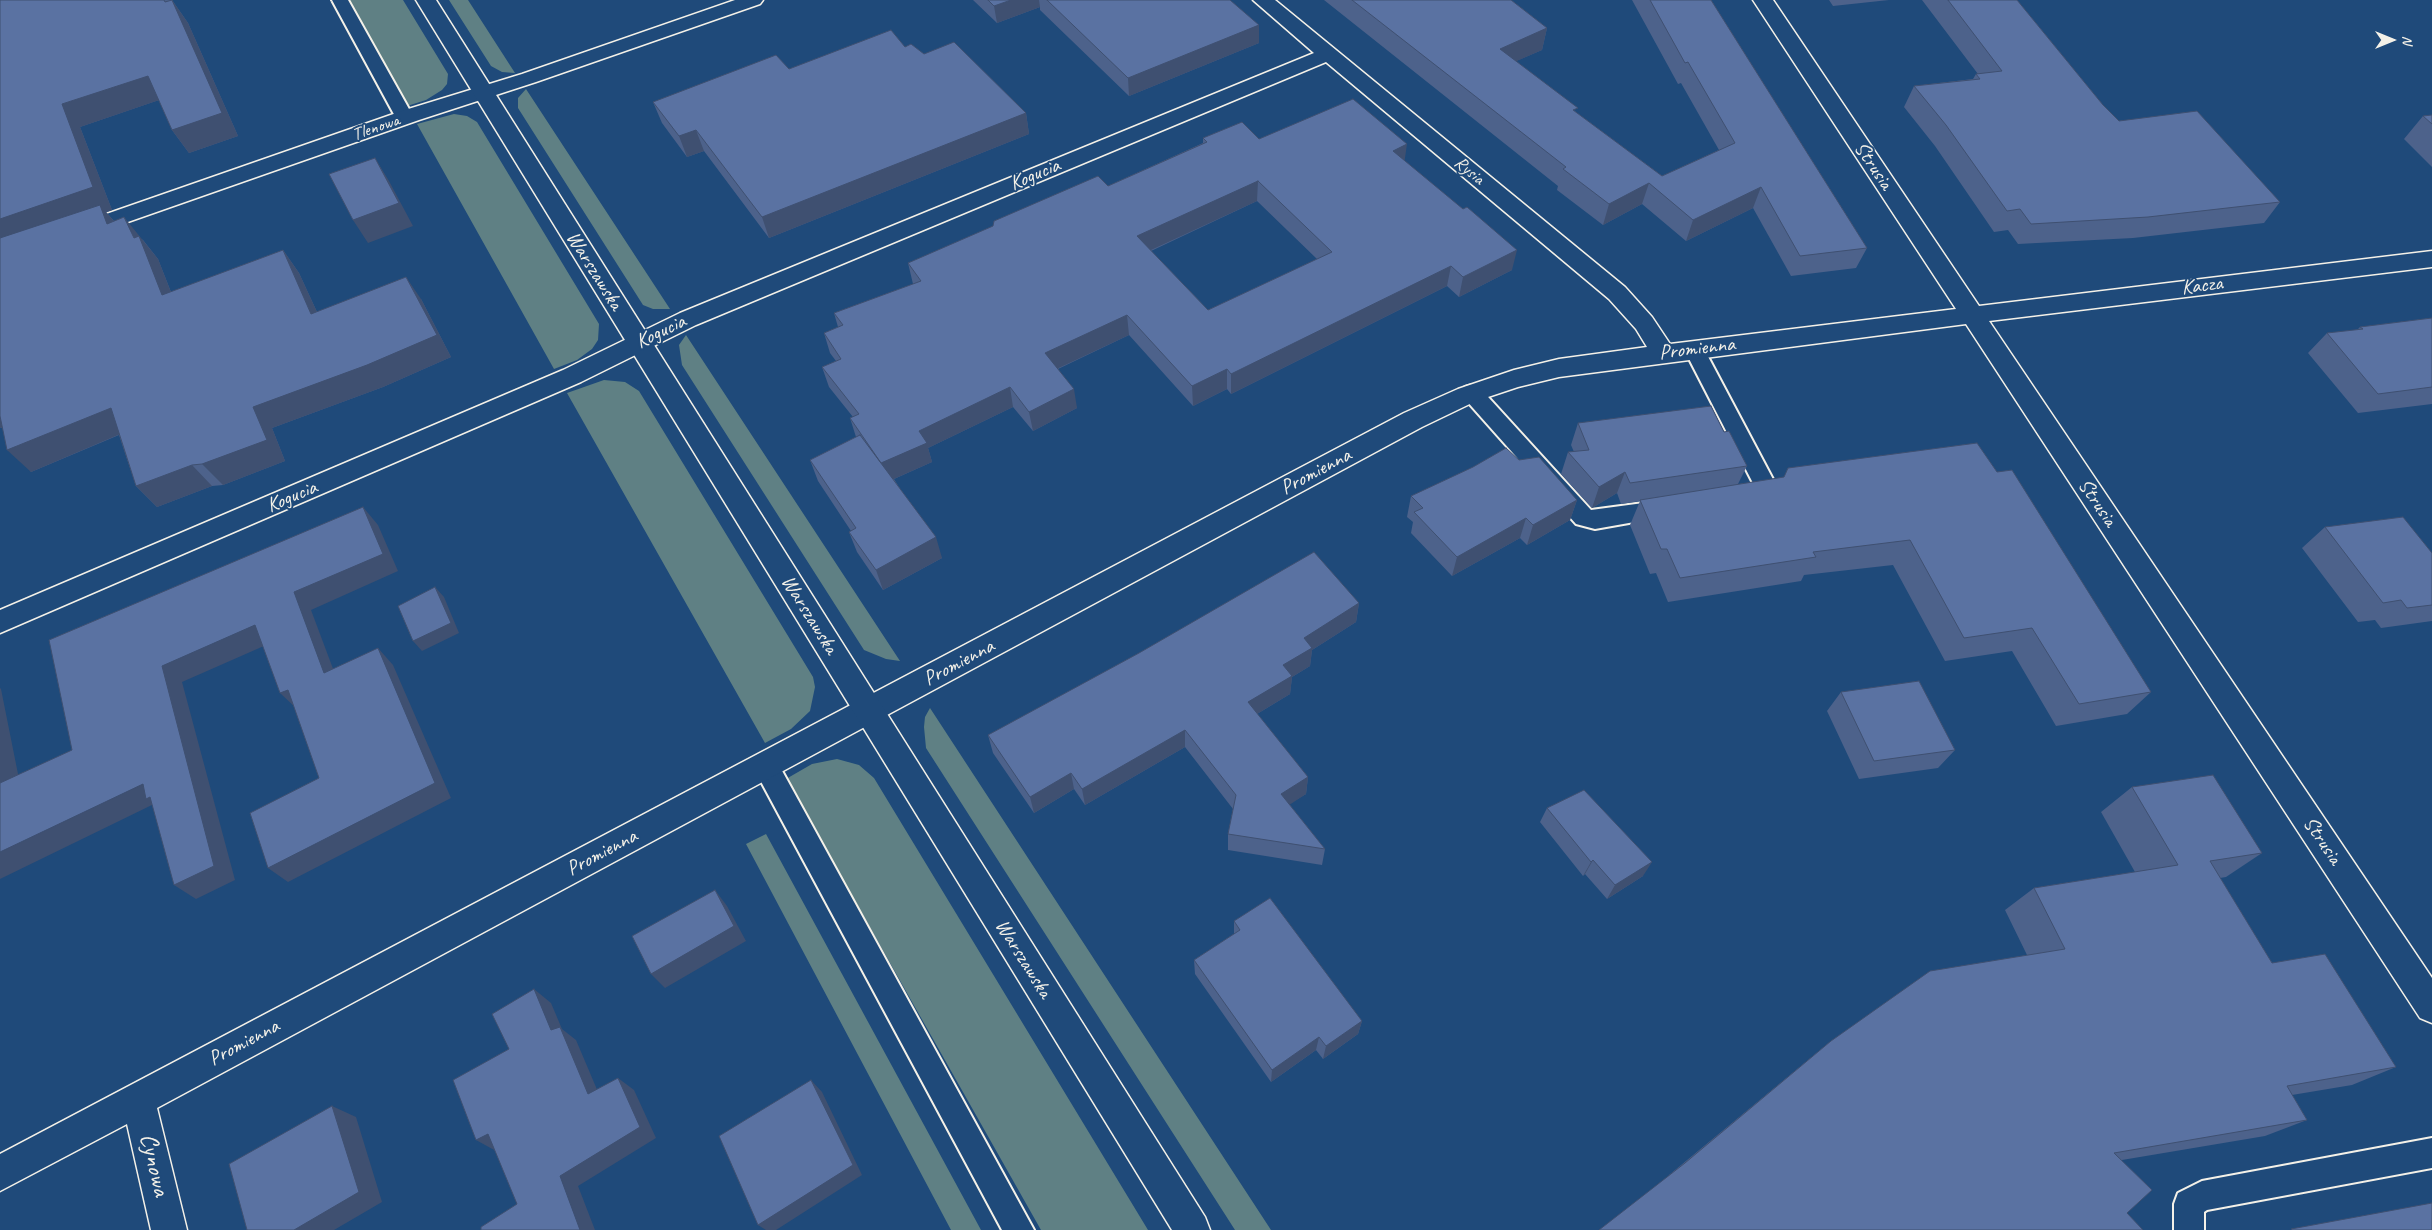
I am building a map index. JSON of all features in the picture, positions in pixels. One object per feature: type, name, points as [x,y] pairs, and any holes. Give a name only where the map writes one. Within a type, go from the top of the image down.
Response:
[{"type":"street","name":"Warszawska","points":[[426,0],[1192,1230]]},
{"type":"street","name":"Tlenowa","points":[[56,240],[405,118],[754,0]]},
{"type":"street","name":"Rysia","points":[[1263,0],[1617,293],[1644,323],[1664,353]]},
{"type":"street","name":"Strusia","points":[[1762,0],[2432,1007]]},
{"type":"street","name":"Kogucia","points":[[0,622],[572,376],[688,319],[1328,54]]},
{"type":"street","name":"Kacza","points":[[1971,314],[2432,258]]},
{"type":"street","name":"Promienna","points":[[0,1173],[869,712],[1413,420],[1472,393],[1514,379],[1559,368],[1971,314]]},
{"type":"street","name":"Cynowa","points":[[138,1100],[169,1230]]},
{"type":"lane","points":[[340,0],[405,118]]},
{"type":"lane","points":[[1694,349],[1765,485],[1762,494],[1722,500]]},
{"type":"lane","points":[[1472,393],[1584,518],[1595,520],[1683,506]]},
{"type":"lane","points":[[766,766],[1019,1230]]},
{"type":"lane","points":[[2189,1230],[2189,1204],[2202,1196],[2432,1153]]},
{"type":"green space","points":[[348,0],[403,0],[448,74],[447,84],[442,90],[426,100],[407,106]]},
{"type":"green space","points":[[449,0],[468,0],[515,73],[502,72],[491,66]]},
{"type":"green space","points":[[526,89],[670,309],[653,309],[643,305],[518,108],[518,98]]},
{"type":"green space","points":[[454,114],[467,116],[477,122],[599,324],[598,340],[592,349],[577,360],[554,369],[417,124]]},
{"type":"green space","points":[[686,335],[900,661],[886,659],[864,650],[682,365],[679,345]]},
{"type":"green space","points":[[604,380],[625,382],[639,391],[813,677],[815,687],[810,711],[791,729],[765,743],[567,393]]},
{"type":"green space","points":[[930,708],[1271,1230],[1235,1230],[926,748],[925,717]]},
{"type":"green space","points":[[837,759],[859,765],[874,778],[1148,1230],[1041,1230],[786,779],[812,764]]},
{"type":"green space","points":[[766,834],[981,1230],[951,1230],[746,844]]},
{"type":"building","points":[[0,0],[164,0],[165,2],[172,0],[222,113],[172,130],[148,76],[62,104],[93,187],[0,219]]},
{"type":"building","points":[[988,0],[1011,0],[994,6]]},
{"type":"building","points":[[1047,0],[1230,0],[1259,25],[1128,78]]},
{"type":"building","points":[[1352,0],[1511,0],[1547,28],[1500,49],[1578,108],[1573,110],[1662,176],[1735,143],[1688,62],[1685,63],[1650,0],[1711,0],[1867,248],[1800,256],[1761,187],[1693,220],[1649,183],[1609,204],[1563,169],[1566,167]]},
{"type":"building","points":[[1948,0],[2017,0],[2103,105],[2119,121],[2197,111],[2280,202],[2148,217],[2031,224],[2020,209],[2007,211],[1946,125],[1914,86],[1980,79],[1976,74],[2002,71]]},
{"type":"building","points":[[891,30],[905,47],[911,44],[924,54],[954,42],[1026,113],[762,217],[696,130],[679,136],[653,102],[776,55],[789,69]]},
{"type":"building","points":[[1353,99],[1407,144],[1393,151],[1463,209],[1467,207],[1517,250],[1463,277],[1451,266],[1231,374],[1227,369],[1192,386],[1127,315],[1045,353],[1074,389],[1029,412],[1010,387],[919,431],[927,443],[881,463],[850,418],[859,414],[822,367],[841,359],[824,333],[843,325],[834,313],[921,281],[908,263],[993,226],[994,221],[1098,176],[1108,186],[1207,142],[1203,138],[1242,122],[1259,139]],"holes":[[[1258,181],[1332,252],[1208,310],[1137,236]]]},
{"type":"building","points":[[2432,115],[2432,124],[2423,116]]},
{"type":"building","points":[[375,158],[399,203],[353,220],[329,174]]},
{"type":"building","points":[[100,205],[107,224],[124,217],[134,238],[139,236],[162,295],[283,250],[311,314],[406,277],[437,335],[367,365],[253,407],[267,440],[136,486],[111,408],[7,450],[0,416],[0,238]]},
{"type":"building","points":[[2432,318],[2432,387],[2378,394],[2327,333],[2363,329],[2360,327]]},
{"type":"building","points":[[1711,406],[1724,432],[1729,431],[1747,466],[1630,483],[1625,472],[1599,487],[1568,452],[1589,450],[1578,423]]},
{"type":"building","points":[[860,435],[936,537],[876,570],[849,532],[856,528],[810,460]]},
{"type":"building","points":[[1977,443],[1997,472],[2012,470],[2151,692],[2079,704],[2032,628],[1964,638],[1910,540],[1813,552],[1816,557],[1680,578],[1667,549],[1661,549],[1640,500],[1784,477],[1788,468]]},
{"type":"building","points":[[1506,448],[1519,460],[1539,457],[1577,500],[1533,525],[1526,518],[1457,557],[1414,512],[1423,508],[1411,496],[1473,467]]},
{"type":"building","points":[[363,507],[383,554],[294,592],[324,673],[378,648],[435,783],[268,868],[250,813],[319,778],[288,690],[280,693],[255,625],[162,666],[214,866],[174,885],[150,797],[146,799],[143,784],[0,852],[0,783],[72,750],[49,640]]},
{"type":"building","points":[[2403,517],[2432,553],[2432,605],[2407,608],[2401,600],[2383,603],[2325,527]]},
{"type":"building","points":[[1314,552],[1359,603],[1304,638],[1312,648],[1283,665],[1292,676],[1248,702],[1308,777],[1281,794],[1325,849],[1228,834],[1236,795],[1185,730],[1082,789],[1071,773],[1030,797],[988,735],[1139,653]]},
{"type":"building","points":[[435,587],[451,623],[413,641],[398,606]]},
{"type":"building","points":[[1919,681],[1955,750],[1874,761],[1841,692]]},
{"type":"building","points":[[2213,775],[2262,853],[2210,861],[2272,963],[2325,954],[2396,1067],[2287,1086],[2307,1120],[2114,1153],[2152,1190],[2127,1213],[2143,1230],[1599,1230],[1685,1163],[1831,1041],[1930,971],[2065,949],[2034,888],[2178,865],[2132,787]]},
{"type":"building","points":[[1584,790],[1652,862],[1615,885],[1593,860],[1591,862],[1547,808]]},
{"type":"building","points":[[715,890],[734,926],[651,974],[632,936]]},
{"type":"building","points":[[1270,898],[1362,1021],[1326,1046],[1319,1037],[1272,1070],[1194,960],[1240,930],[1234,921]]},
{"type":"building","points":[[534,989],[551,1030],[560,1027],[588,1094],[618,1078],[640,1127],[560,1176],[580,1230],[481,1230],[481,1227],[517,1204],[488,1134],[476,1140],[453,1080],[509,1049],[492,1014]]},
{"type":"building","points":[[811,1080],[853,1165],[758,1225],[719,1136]]},
{"type":"building","points":[[332,1106],[359,1192],[294,1230],[247,1230],[229,1164]]},
{"type":"building","points":[[2432,1203],[2432,1230],[2291,1229]]}]
